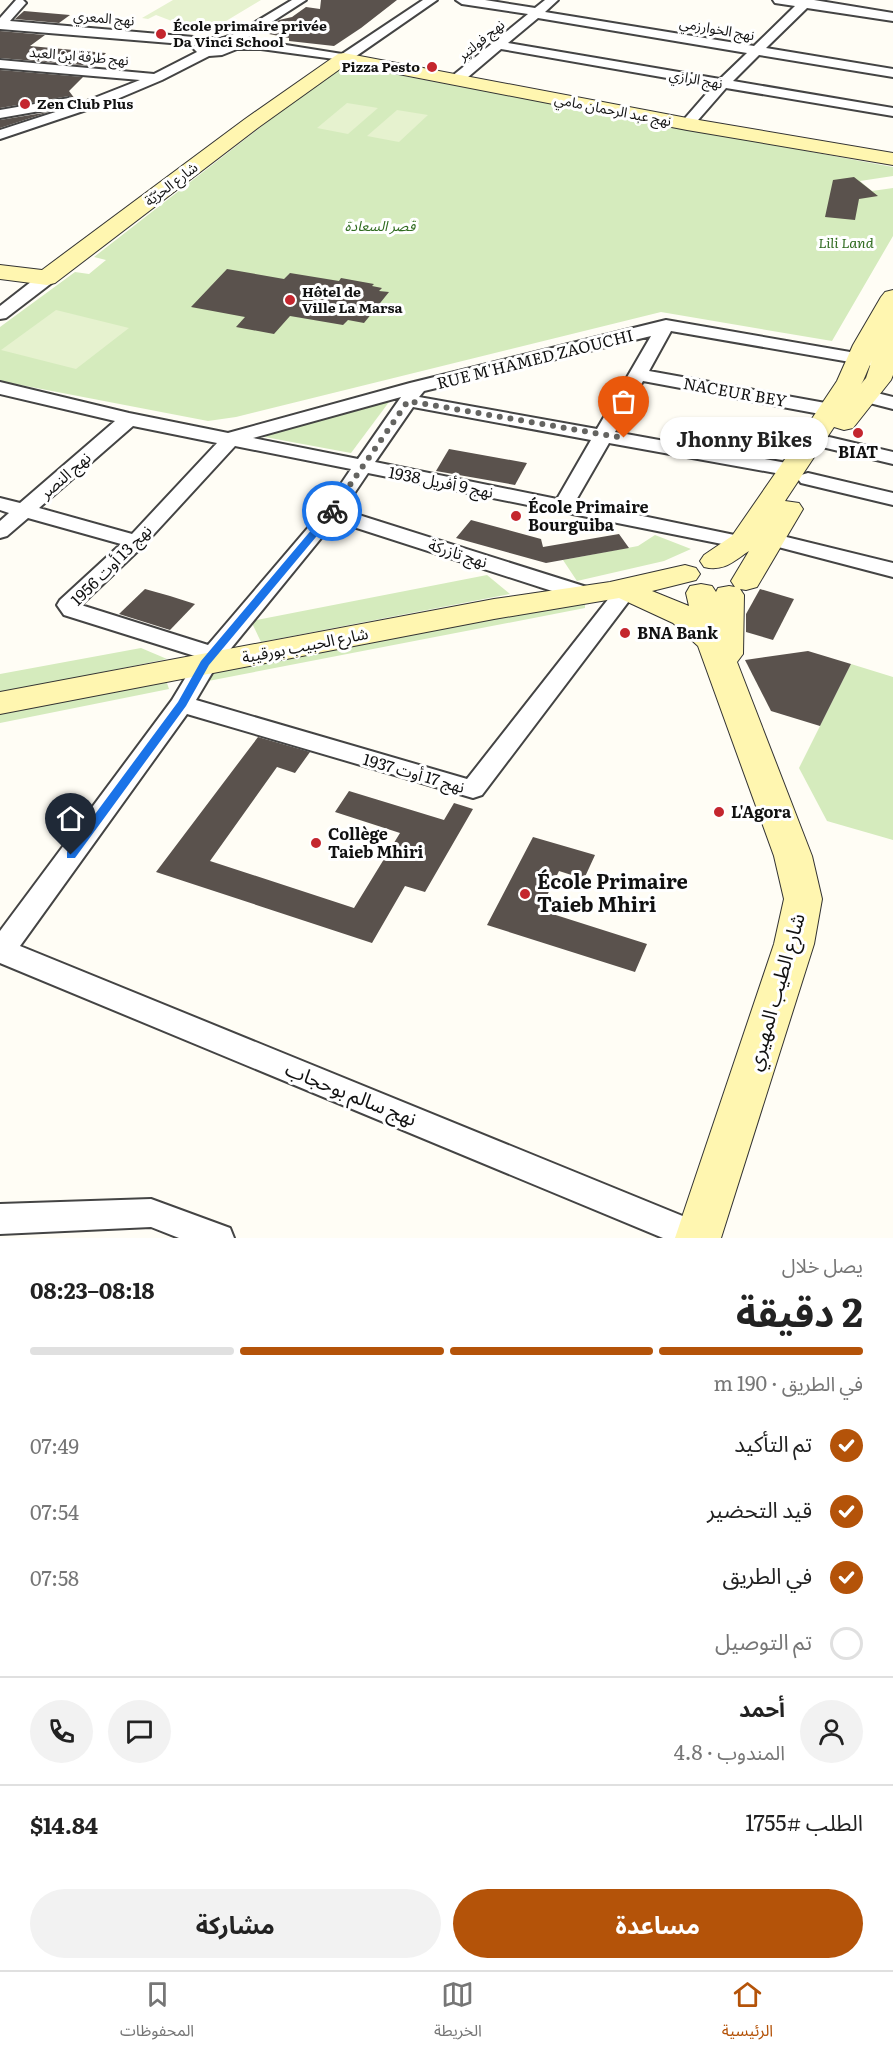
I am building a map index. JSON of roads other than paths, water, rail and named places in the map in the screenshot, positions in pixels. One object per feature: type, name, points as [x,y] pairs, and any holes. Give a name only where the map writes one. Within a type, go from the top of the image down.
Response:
[{"type":"main road","name":"نهج عبد الرحمان مامي","points":[[344,58],[687,124],[889,159]]},
{"type":"main road","name":"شارع الحرّيّة","points":[[47,278],[252,123],[344,58]]},
{"type":"main road","points":[[0,272],[47,278]]},
{"type":"main road","points":[[712,587],[740,570],[724,562],[715,561],[741,542],[829,443],[876,370],[887,308]]},
{"type":"main road","points":[[712,587],[770,539],[831,410],[876,370]]},
{"type":"main road","name":"شارع الحبيب بورقيبة","points":[[0,703],[209,659],[614,592],[712,587]]},
{"type":"main road","name":"شارع الطيب المهيري","points":[[699,1238],[794,944],[803,899],[793,856],[713,642],[712,587]]},
{"type":"main road","name":"شارع الطيب المهيري","points":[[712,587],[726,679]]},
{"type":"main road","points":[[614,592],[684,616],[713,642]]},
{"type":"street","points":[[230,43],[300,0]]},
{"type":"street","points":[[344,58],[431,0]]},
{"type":"street","name":"نهج الخوارزمي","points":[[462,0],[893,74]]},
{"type":"street","name":"نهج فولتير","points":[[456,80],[552,0]]},
{"type":"street","points":[[779,0],[806,2],[893,17]]},
{"type":"street","points":[[687,124],[723,83],[806,2]]},
{"type":"street","points":[[0,24],[20,3]]},
{"type":"street","name":"نهج المعري","points":[[0,24],[205,47],[230,43],[261,45],[344,58]]},
{"type":"street","name":"نهج الرازي","points":[[499,45],[893,112]]},
{"type":"street","points":[[0,135],[63,116],[155,78],[184,65],[205,47]]},
{"type":"street","name":"نهج طرفة ابن العبد","points":[[0,64],[155,78]]},
{"type":"street","points":[[0,114],[115,94]]},
{"type":"street","points":[[0,105],[33,108]]},
{"type":"street","name":"شارع الحرّيّة","points":[[0,314],[47,278]]},
{"type":"street","points":[[563,506],[666,326]]},
{"type":"street","name":"RUE M'HAMED ZAOUCHI","points":[[232,438],[412,394],[666,326],[876,370],[893,403]]},
{"type":"street","name":"NACEUR BEY","points":[[638,375],[831,410]]},
{"type":"street","name":"نهج 9 أفريل 1938","points":[[0,388],[129,419],[741,542]]},
{"type":"street","points":[[1,951],[182,704],[209,659],[331,513],[412,394],[800,474],[893,499]]},
{"type":"street","name":"نهج النصر","points":[[0,532],[129,419]]},
{"type":"street","name":"نهج 13 أوت 1956","points":[[209,659],[69,608],[68,605],[136,542],[232,438]]},
{"type":"street","points":[[829,443],[893,458]]},
{"type":"street","points":[[0,504],[136,542]]},
{"type":"street","name":"نهج تازركة","points":[[331,513],[614,592]]},
{"type":"street","points":[[770,539],[893,570]]},
{"type":"street","name":"نهج 17 أوت 1937","points":[[182,704],[473,789],[614,592]]},
{"type":"street","name":"نهج سالم بوحجاب","points":[[1,951],[699,1238]]},
{"type":"street","points":[[0,1219],[152,1213],[218,1238]]},
{"type":"place","name":"École primaire privée Da Vinci School","points":[[161,34]]},
{"type":"place","name":"Pizza Pesto","points":[[432,67]]},
{"type":"place","name":"Zen Club Plus","points":[[25,104]]},
{"type":"place","name":"Hôtel de Ville La Marsa","points":[[290,300]]},
{"type":"place","name":"BIAT","points":[[858,433]]},
{"type":"place","name":"Jhonny Bikes","points":[[624,438]]},
{"type":"place","name":"École Primaire Bourguiba","points":[[516,516]]},
{"type":"place","name":"BNA Bank","points":[[625,633]]},
{"type":"place","name":"L'Agora","points":[[719,812]]},
{"type":"place","name":"Collège Taieb Mhiri","points":[[316,843]]},
{"type":"place","name":"École Primaire Taieb Mhiri","points":[[525,894]]},
{"type":"park label","name":"قصر السعادة","points":[[380,226]]},
{"type":"park label","name":"Lili Land","points":[[846,243]]}]
